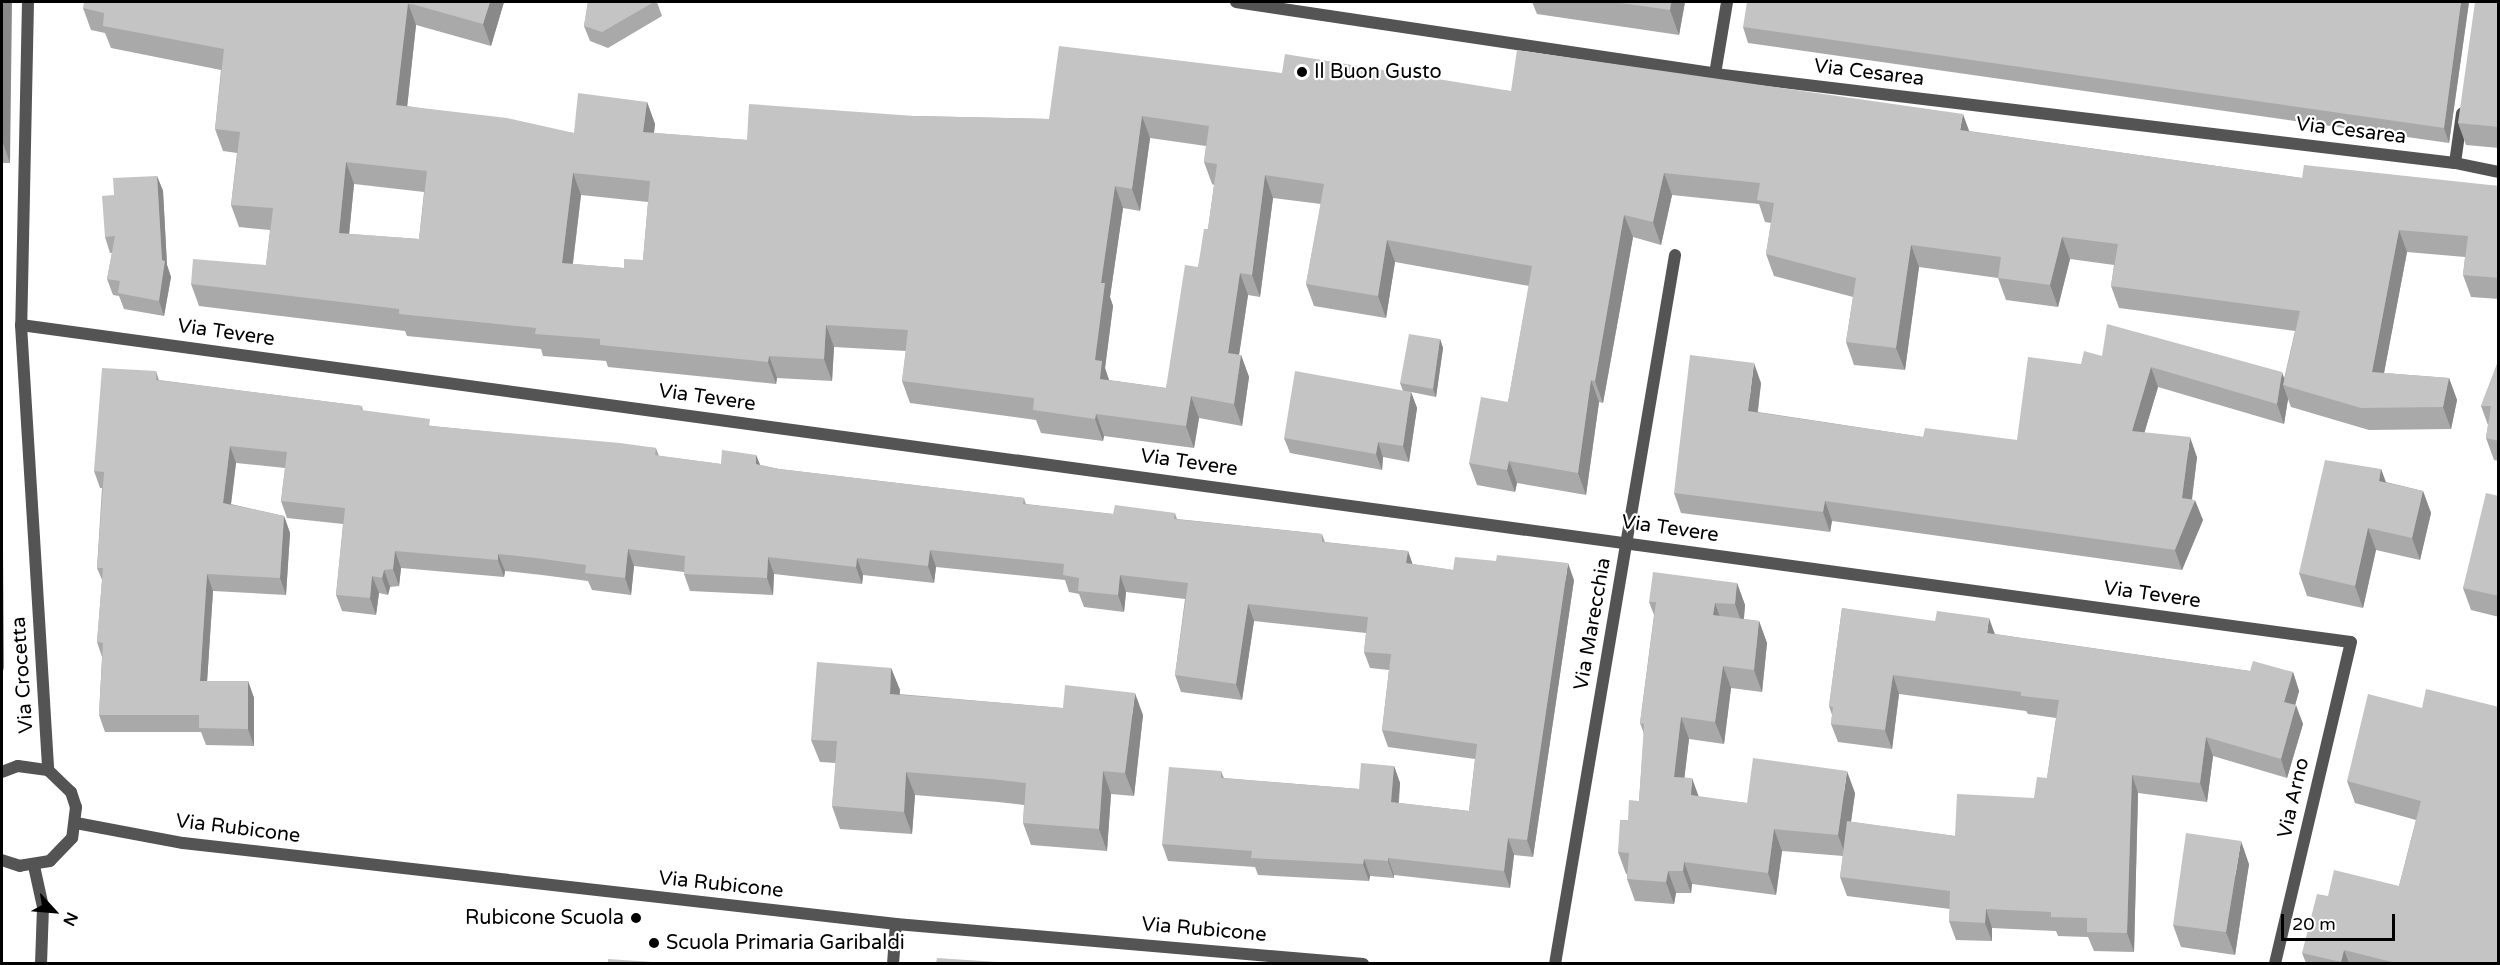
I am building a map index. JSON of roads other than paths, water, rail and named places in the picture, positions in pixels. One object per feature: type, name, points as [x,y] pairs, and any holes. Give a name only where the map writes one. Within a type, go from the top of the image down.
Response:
[{"type":"street","name":"Via Crocetta","points":[[28,2],[21,325],[48,770]]},
{"type":"street","name":"Via Cesarea","points":[[1236,2],[1715,74],[2455,163],[2499,172]]},
{"type":"street","points":[[1715,74],[1727,2]]},
{"type":"street","points":[[2455,163],[2465,94]]},
{"type":"street","name":"Via Marecchia","points":[[1555,963],[1675,255]]},
{"type":"street","name":"Via Tevere","points":[[21,325],[2351,642]]},
{"type":"street","name":"Via Arno","points":[[2275,963],[2351,642]]},
{"type":"street","points":[[2,770],[18,766],[48,770],[71,792],[76,823],[62,851],[34,866],[2,860]]},
{"type":"street","name":"Via Rubicone","points":[[76,823],[183,843],[896,924],[1363,963]]},
{"type":"street","points":[[34,866],[43,908],[41,963]]},
{"type":"street","points":[[893,963],[896,924]]},
{"type":"place","name":"Il Buon Gusto","points":[[1302,72]]},
{"type":"place","name":"Rubicone Scuola","points":[[636,918]]},
{"type":"place","name":"Scuola Primaria Garibaldi","points":[[654,943]]}]
